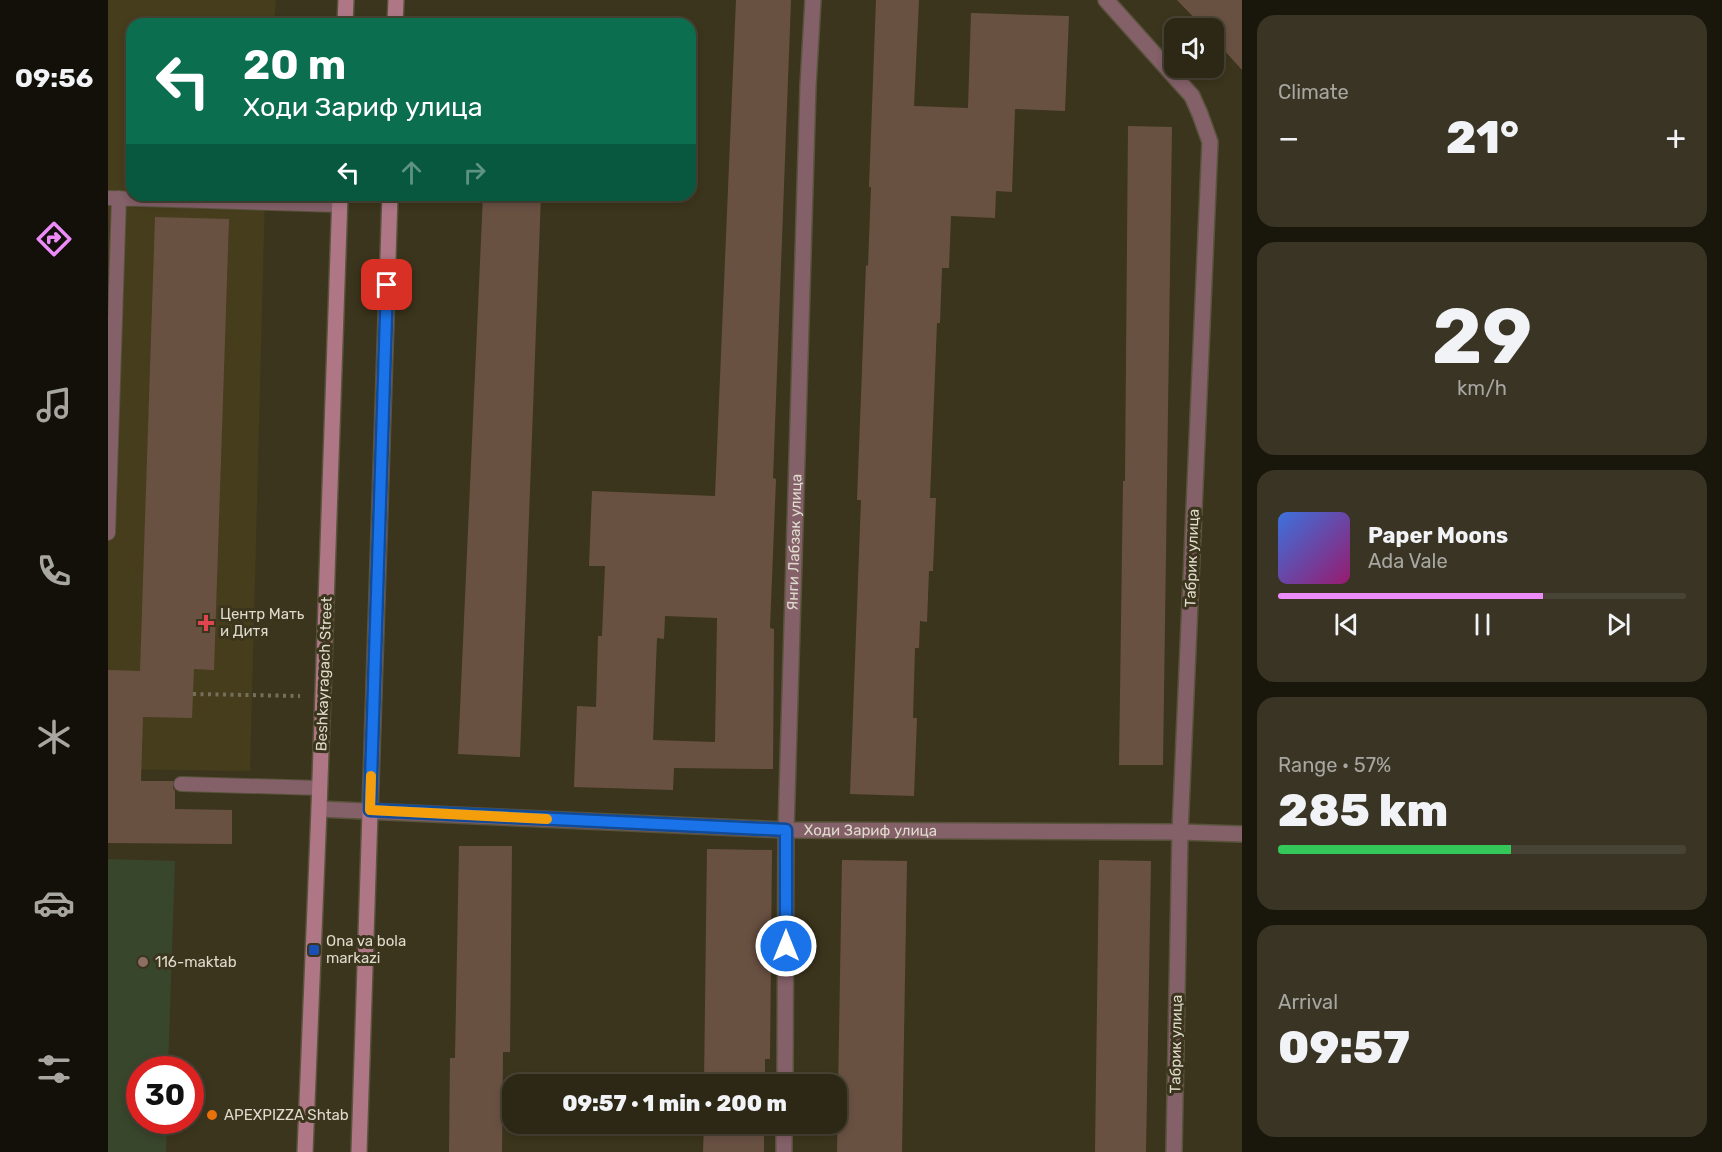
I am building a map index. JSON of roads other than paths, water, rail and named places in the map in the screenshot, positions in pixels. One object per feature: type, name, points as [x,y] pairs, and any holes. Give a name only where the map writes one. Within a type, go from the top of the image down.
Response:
[{"type":"main road","points":[[345,18],[346,0]]},
{"type":"main road","points":[[395,18],[396,0]]},
{"type":"main road","name":"Beshkayragach Street","points":[[305,1152],[320,809],[339,201]]},
{"type":"main road","points":[[359,1152],[390,201]]},
{"type":"street","name":"Янги Лабзак улица","points":[[785,1074],[786,830],[807,86],[813,0]]},
{"type":"street","name":"Табрик улица","points":[[1106,0],[1192,96],[1210,142],[1180,832],[1174,1152]]},
{"type":"street","name":"Ходи Зариф улица","points":[[320,809],[786,830],[1242,834]]},
{"type":"street","points":[[784,1134],[784,1152]]},
{"type":"lane","points":[[108,533],[114,198]]},
{"type":"lane","points":[[182,784],[320,788]]},
{"type":"place","name":"Центр Мать и Дитя","points":[[206,623]]},
{"type":"place","name":"Ona va bola markazi","points":[[314,950]]},
{"type":"place","name":"116-maktab","points":[[143,962]]},
{"type":"place","name":"APEXPIZZA Shtab","points":[[212,1115]]}]
